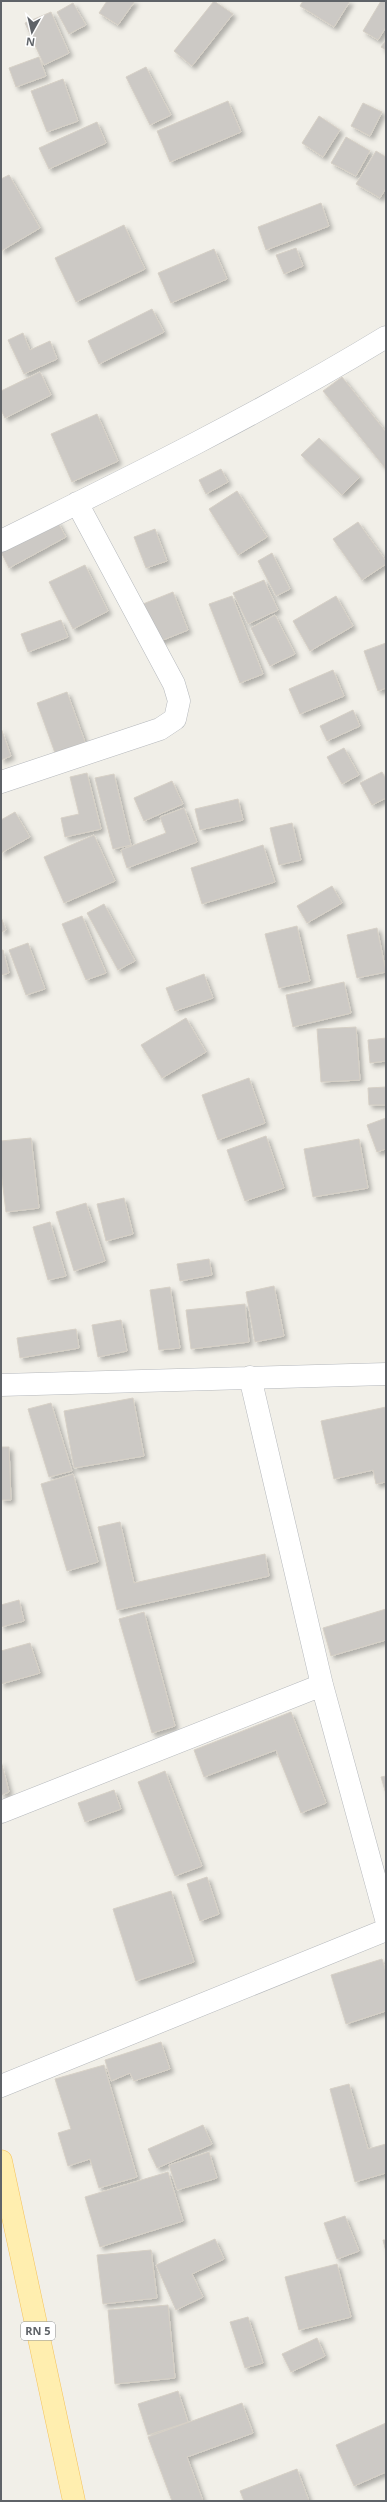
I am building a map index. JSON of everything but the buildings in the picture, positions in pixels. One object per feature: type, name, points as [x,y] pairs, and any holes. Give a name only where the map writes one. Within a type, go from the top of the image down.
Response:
[{"type":"main road","name":"RN 5","points":[[1,2161],[74,2501]]},
{"type":"street","points":[[1,541],[77,503],[346,361],[386,336]]},
{"type":"street","points":[[1,782],[160,730],[175,719],[179,701],[174,684],[77,503]]},
{"type":"street","points":[[1,1385],[386,1374]]},
{"type":"street","points":[[250,1377],[322,1685],[386,1919]]},
{"type":"street","points":[[1,1812],[322,1685]]},
{"type":"street","points":[[1,2086],[386,1930]]}]
